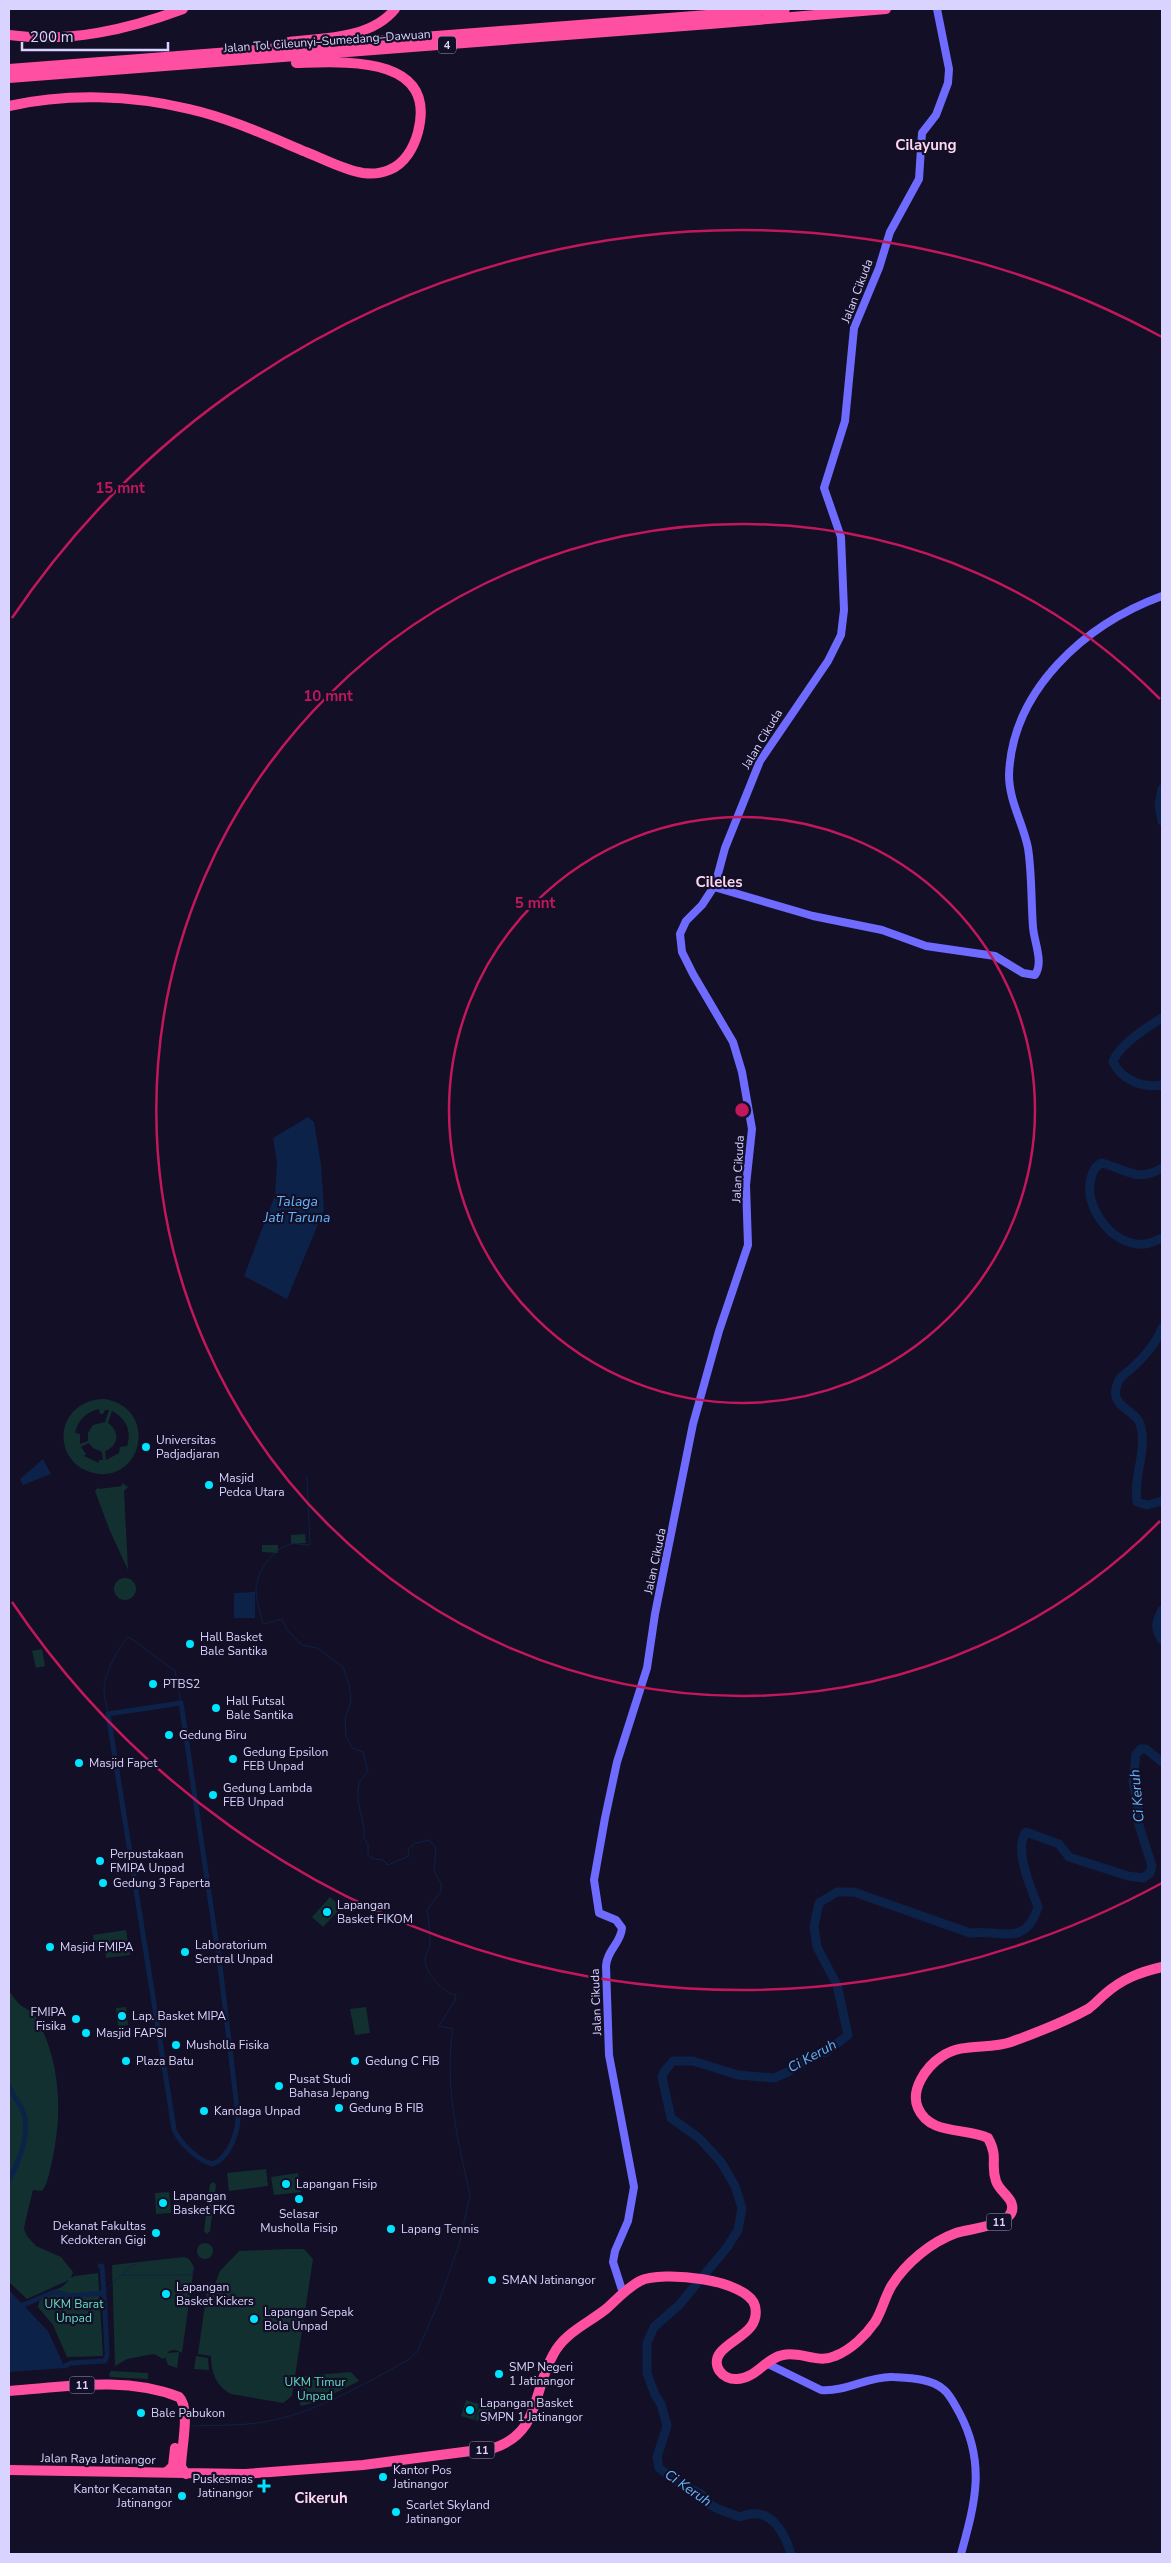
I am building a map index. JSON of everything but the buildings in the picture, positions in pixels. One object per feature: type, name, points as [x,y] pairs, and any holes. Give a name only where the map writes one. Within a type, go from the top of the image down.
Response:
[{"type":"highway","points":[[9,35],[50,38],[110,32],[183,9]]},
{"type":"highway","points":[[177,61],[344,35],[379,24],[395,9]]},
{"type":"highway","name":"Jalan Tol Cileunyi–Sumedang–Dawuan","points":[[9,78],[177,61],[785,9]]},
{"type":"highway","name":"Jalan Tol Cileunyi–Sumedang–Dawuan","points":[[9,69],[177,61],[680,27],[886,9]]},
{"type":"highway","points":[[9,106],[62,97],[157,103],[190,109],[231,122],[364,173],[390,170],[401,163],[411,150],[416,138],[420,122],[420,106],[415,91],[404,78],[389,69],[357,62],[177,61]]},
{"type":"highway","name":"11","points":[[186,2474],[245,2474],[360,2465],[484,2450],[513,2441],[529,2420],[540,2384],[552,2355],[561,2343],[623,2293],[649,2277],[692,2277],[740,2290],[751,2299],[755,2306],[755,2314],[750,2328],[736,2341],[725,2347],[717,2359],[716,2365],[721,2373],[728,2378],[737,2380],[747,2377],[782,2355],[824,2360],[844,2352],[852,2347],[876,2321],[890,2287],[925,2250],[946,2237],[967,2229],[996,2223],[1010,2215],[1012,2204],[996,2183],[994,2170],[995,2152],[988,2138],[935,2125],[924,2118],[918,2109],[915,2094],[931,2065],[954,2050],[1005,2044],[1051,2026],[1088,2008],[1114,1986],[1134,1975],[1162,1966]]},
{"type":"highway","name":"11","points":[[9,2391],[82,2385],[120,2385],[174,2395],[181,2398],[183,2405]]},
{"type":"highway","points":[[183,2405],[185,2410],[181,2467],[186,2474]]},
{"type":"highway","points":[[166,2473],[173,2466],[179,2413],[183,2405]]},
{"type":"highway","name":"Jalan Raya Jatinangor","points":[[9,2470],[186,2474]]},
{"type":"street","name":"Jalan Cikuda","points":[[623,2293],[614,2262],[615,2250],[628,2221],[634,2187],[610,2055],[606,1966],[609,1953],[620,1939],[622,1928],[616,1920],[599,1913],[594,1880],[617,1762],[647,1668],[655,1614],[693,1424],[719,1332],[748,1245],[746,1185],[752,1129],[742,1072],[733,1042],[692,974],[680,945],[683,925],[702,905],[714,887],[725,848],[756,768],[815,676],[828,661],[841,635],[844,610],[841,537],[824,488],[845,421],[854,328],[879,268],[890,232],[919,179],[922,132],[936,115],[948,83],[949,69],[937,9]]},
{"type":"street","points":[[714,887],[813,916],[882,930],[926,946],[995,956],[1023,974],[1035,975],[1039,962],[1034,934],[1028,850],[1010,786],[1012,752],[1016,729],[1031,697],[1049,675],[1091,633],[1123,613],[1162,596]]},
{"type":"street","points":[[768,2364],[821,2390],[828,2391],[864,2384],[877,2378],[890,2377],[932,2383],[944,2389],[962,2419],[973,2449],[977,2478],[961,2554]]},
{"type":"green space","points":[[105,1399],[123,1406],[133,1417],[138,1431],[138,1445],[132,1459],[122,1469],[108,1474],[86,1471],[72,1461],[66,1450],[64,1440],[64,1430],[72,1414],[78,1407],[95,1400]],"holes":[[[99,1409],[100,1414],[103,1414],[105,1410],[109,1410],[105,1422],[93,1425],[88,1433],[88,1441],[80,1444],[80,1434],[75,1433],[78,1424],[86,1414]],[[112,1411],[121,1417],[127,1425],[129,1435],[127,1446],[120,1447],[119,1453],[106,1460],[105,1451],[113,1446],[116,1438],[115,1430],[108,1423]],[[89,1443],[93,1448],[102,1452],[103,1460],[99,1460],[99,1463],[84,1456],[86,1454],[81,1447]]]},
{"type":"green space","points":[[122,1483],[128,1487],[124,1491],[128,1570],[110,1531],[95,1491],[98,1487],[99,1489],[122,1486]]},
{"type":"green space","points":[[305,1534],[306,1543],[291,1544],[291,1535]]},
{"type":"green space","points":[[262,1545],[278,1545],[278,1553],[262,1552]]},
{"type":"green space","points":[[125,1578],[133,1581],[136,1589],[133,1597],[125,1600],[117,1597],[114,1589],[117,1581]]},
{"type":"green space","points":[[42,1649],[45,1666],[36,1668],[32,1651]]},
{"type":"green space","name":"Lapangan Basket FIKOM","points":[[330,1897],[342,1907],[323,1927],[312,1917]]},
{"type":"green space","points":[[126,1930],[130,1955],[106,1958],[105,1948],[95,1950],[93,1935]]},
{"type":"green space","name":"UKM Barat Unpad","points":[[9,1991],[18,2003],[33,2013],[45,2035],[51,2053],[58,2092],[57,2131],[50,2170],[42,2191],[33,2190],[24,2229],[27,2236],[36,2246],[61,2257],[73,2272],[71,2278],[98,2273],[103,2356],[67,2357],[53,2325],[38,2307],[41,2295],[62,2287],[69,2280],[27,2299],[9,2282]]},
{"type":"green space","name":"Lap. Basket MIPA","points":[[126,2007],[128,2025],[118,2026],[116,2008]]},
{"type":"green space","points":[[366,2007],[370,2033],[355,2035],[350,2009]]},
{"type":"green space","points":[[266,2169],[268,2186],[229,2191],[227,2173]]},
{"type":"green space","name":"Lapangan Fisip","points":[[298,2173],[301,2192],[274,2195],[271,2177]]},
{"type":"green space","points":[[214,2182],[216,2185],[210,2231],[207,2234],[204,2231],[210,2184]]},
{"type":"green space","name":"Lapangan Basket FKG","points":[[169,2192],[171,2213],[156,2214],[155,2193]]},
{"type":"green space","points":[[205,2243],[211,2245],[213,2251],[211,2257],[205,2259],[199,2257],[197,2251],[199,2245]]},
{"type":"green space","name":"Lapangan Sepak Bola Unpad","points":[[304,2249],[313,2259],[292,2396],[283,2403],[231,2394],[215,2378],[211,2356],[198,2354],[208,2283],[215,2284],[220,2271],[239,2251]]},
{"type":"green space","points":[[184,2257],[189,2259],[194,2267],[182,2353],[178,2351],[171,2350],[167,2353],[179,2352],[177,2368],[168,2365],[165,2357],[163,2359],[154,2354],[127,2359],[115,2366],[112,2265]]},
{"type":"green space","points":[[196,2356],[208,2358],[209,2370],[194,2369]]},
{"type":"green space","points":[[111,2371],[148,2373],[148,2379],[110,2377]]},
{"type":"green space","name":"UKM Timur Unpad","points":[[351,2372],[359,2381],[317,2402],[301,2406],[298,2399],[304,2376]]},
{"type":"green space","name":"Lapangan Basket SMPN 1 Jatinangor","points":[[466,2400],[479,2404],[474,2420],[461,2416]]},
{"type":"green space","points":[[480,2404],[493,2408],[489,2424],[475,2420]]},
{"type":"water","name":"Talaga Jati Taruna","points":[[308,1117],[314,1122],[321,1164],[324,1210],[287,1299],[244,1276],[275,1195],[277,1162],[273,1138]]},
{"type":"water","points":[[43,1459],[51,1474],[23,1485],[20,1479]]},
{"type":"water","points":[[255,1592],[255,1618],[234,1618],[234,1593]]},
{"type":"water","points":[[9,2290],[48,2331],[65,2368],[9,2372]]},
{"type":"waterway","name":"Ci Keruh","points":[[1162,789],[1159,805],[1162,821]]},
{"type":"waterway","name":"Ci Keruh","points":[[1162,1018],[1127,1043],[1113,1062],[1122,1074],[1133,1081],[1147,1085],[1162,1085]]},
{"type":"waterway","name":"Ci Keruh","points":[[1162,1168],[1138,1175],[1102,1163],[1094,1171],[1090,1189],[1091,1201],[1102,1223],[1121,1239],[1132,1243],[1144,1244],[1162,1238]]},
{"type":"waterway","name":"Ci Keruh","points":[[1162,1328],[1148,1351],[1135,1366],[1120,1378],[1116,1390],[1116,1397],[1119,1402],[1134,1415],[1141,1427],[1142,1446],[1136,1493],[1137,1502],[1147,1505],[1162,1501]]},
{"type":"waterway","points":[[191,2426],[246,2424],[283,2418],[338,2397],[408,2360],[417,2352],[438,2304],[459,2245],[470,2195],[457,2134],[451,2092],[450,2071],[453,2029],[439,2026],[455,2000],[456,1995],[436,1982],[428,1970],[425,1959],[430,1944],[427,1910],[441,1891],[441,1883],[434,1871],[436,1848],[429,1840],[416,1843],[408,1849],[409,1856],[388,1865],[383,1860],[373,1859],[368,1855],[368,1844],[364,1838],[358,1798],[360,1782],[368,1771],[363,1752],[352,1748],[346,1736],[345,1719],[351,1701],[349,1684],[343,1667],[317,1648],[302,1645],[287,1630],[282,1619],[263,1624],[257,1601],[256,1585],[258,1578],[271,1557],[290,1544],[310,1545],[307,1477]]},
{"type":"waterway","name":"Ci Keruh","points":[[1162,1610],[1157,1625],[1162,1640]]},
{"type":"waterway","points":[[108,1714],[104,1685],[116,1654],[129,1637],[175,1671],[181,1703]]},
{"type":"waterway","points":[[181,1703],[221,1974],[238,2116],[232,2143],[224,2156],[213,2164],[202,2160],[190,2151],[180,2140],[174,2129],[108,1714],[181,1703]]},
{"type":"waterway","name":"Ci Keruh","points":[[791,2554],[779,2529],[767,2517],[759,2514],[740,2517],[718,2509],[709,2504],[701,2494],[679,2483],[659,2468],[657,2457],[667,2426],[661,2404],[655,2395],[647,2373],[647,2343],[654,2327],[679,2305],[728,2246],[738,2230],[742,2208],[735,2186],[721,2162],[699,2138],[671,2118],[662,2077],[664,2072],[673,2061],[693,2061],[738,2075],[774,2078],[788,2072],[813,2055],[826,2052],[848,2035],[837,1985],[817,1947],[814,1926],[819,1903],[837,1892],[854,1892],[970,1933],[1011,1934],[1019,1932],[1026,1928],[1033,1920],[1038,1907],[1023,1859],[1022,1848],[1026,1832],[1059,1844],[1069,1857],[1128,1876],[1143,1878],[1150,1873],[1152,1866],[1138,1822],[1139,1813],[1133,1782],[1136,1754],[1141,1749],[1146,1749],[1162,1762]]},
{"type":"waterway","points":[[9,2087],[23,2111],[26,2128],[23,2147],[17,2165],[9,2180]]},
{"type":"waterway","points":[[122,2274],[132,2265],[137,2264]]},
{"type":"waterway","points":[[100,2266],[102,2266],[105,2309]]},
{"type":"waterway","points":[[103,2293],[121,2275],[189,2275],[192,2274],[194,2268]]},
{"type":"waterway","points":[[23,2305],[54,2292],[70,2296],[103,2293]]},
{"type":"waterway","points":[[105,2312],[107,2352]]},
{"type":"waterway","points":[[65,2366],[71,2363],[105,2361],[107,2355]]},
{"type":"place","name":"Universitas Padjadjaran","points":[[146,1447]]},
{"type":"place","name":"Masjid Pedca Utara","points":[[209,1485]]},
{"type":"place","name":"Hall Basket Bale Santika","points":[[190,1644]]},
{"type":"place","name":"PTBS2","points":[[153,1684]]},
{"type":"place","name":"Hall Futsal Bale Santika","points":[[216,1708]]},
{"type":"place","name":"Gedung Biru","points":[[169,1735]]},
{"type":"place","name":"Gedung Epsilon FEB Unpad","points":[[233,1759]]},
{"type":"place","name":"Masjid Fapet","points":[[79,1763]]},
{"type":"place","name":"Gedung Lambda FEB Unpad","points":[[213,1795]]},
{"type":"place","name":"Perpustakaan FMIPA Unpad","points":[[100,1861]]},
{"type":"place","name":"Gedung 3 Faperta","points":[[103,1883]]},
{"type":"place","name":"Lapangan Basket FIKOM","points":[[327,1912]]},
{"type":"place","name":"Masjid FMIPA","points":[[50,1947]]},
{"type":"place","name":"Laboratorium Sentral Unpad","points":[[185,1952]]},
{"type":"place","name":"Lap. Basket MIPA","points":[[122,2016]]},
{"type":"place","name":"FMIPA Fisika","points":[[76,2019]]},
{"type":"place","name":"Masjid FAPSI","points":[[86,2033]]},
{"type":"place","name":"Musholla Fisika","points":[[176,2045]]},
{"type":"place","name":"Plaza Batu","points":[[126,2061]]},
{"type":"place","name":"Gedung C FIB","points":[[355,2061]]},
{"type":"place","name":"Pusat Studi Bahasa Jepang","points":[[279,2086]]},
{"type":"place","name":"Gedung B FIB","points":[[339,2108]]},
{"type":"place","name":"Kandaga Unpad","points":[[204,2111]]},
{"type":"place","name":"Lapangan Fisip","points":[[286,2184]]},
{"type":"place","name":"Selasar Musholla Fisip","points":[[299,2199]]},
{"type":"place","name":"Lapangan Basket FKG","points":[[163,2203]]},
{"type":"place","name":"Lapang Tennis","points":[[391,2229]]},
{"type":"place","name":"Dekanat Fakultas Kedokteran Gigi","points":[[156,2233]]},
{"type":"place","name":"SMAN Jatinangor","points":[[492,2280]]},
{"type":"place","name":"Lapangan Basket Kickers","points":[[166,2294]]},
{"type":"place","name":"Lapangan Sepak Bola Unpad","points":[[254,2319]]},
{"type":"place","name":"SMP Negeri 1 Jatinangor","points":[[499,2374]]},
{"type":"place","name":"Lapangan Basket SMPN 1 Jatinangor","points":[[470,2410]]},
{"type":"place","name":"Bale Pabukon","points":[[141,2413]]},
{"type":"place","name":"Kantor Pos Jatinangor","points":[[383,2477]]},
{"type":"place","name":"Puskesmas Jatinangor","points":[[264,2486]]},
{"type":"place","name":"Kantor Kecamatan Jatinangor","points":[[182,2496]]},
{"type":"place","name":"Scarlet Skyland Jatinangor","points":[[396,2512]]},
{"type":"district","name":"Cilayung","points":[[926,145]]},
{"type":"district","name":"Cileles","points":[[719,882]]},
{"type":"district","name":"Cikeruh","points":[[321,2498]]}]
